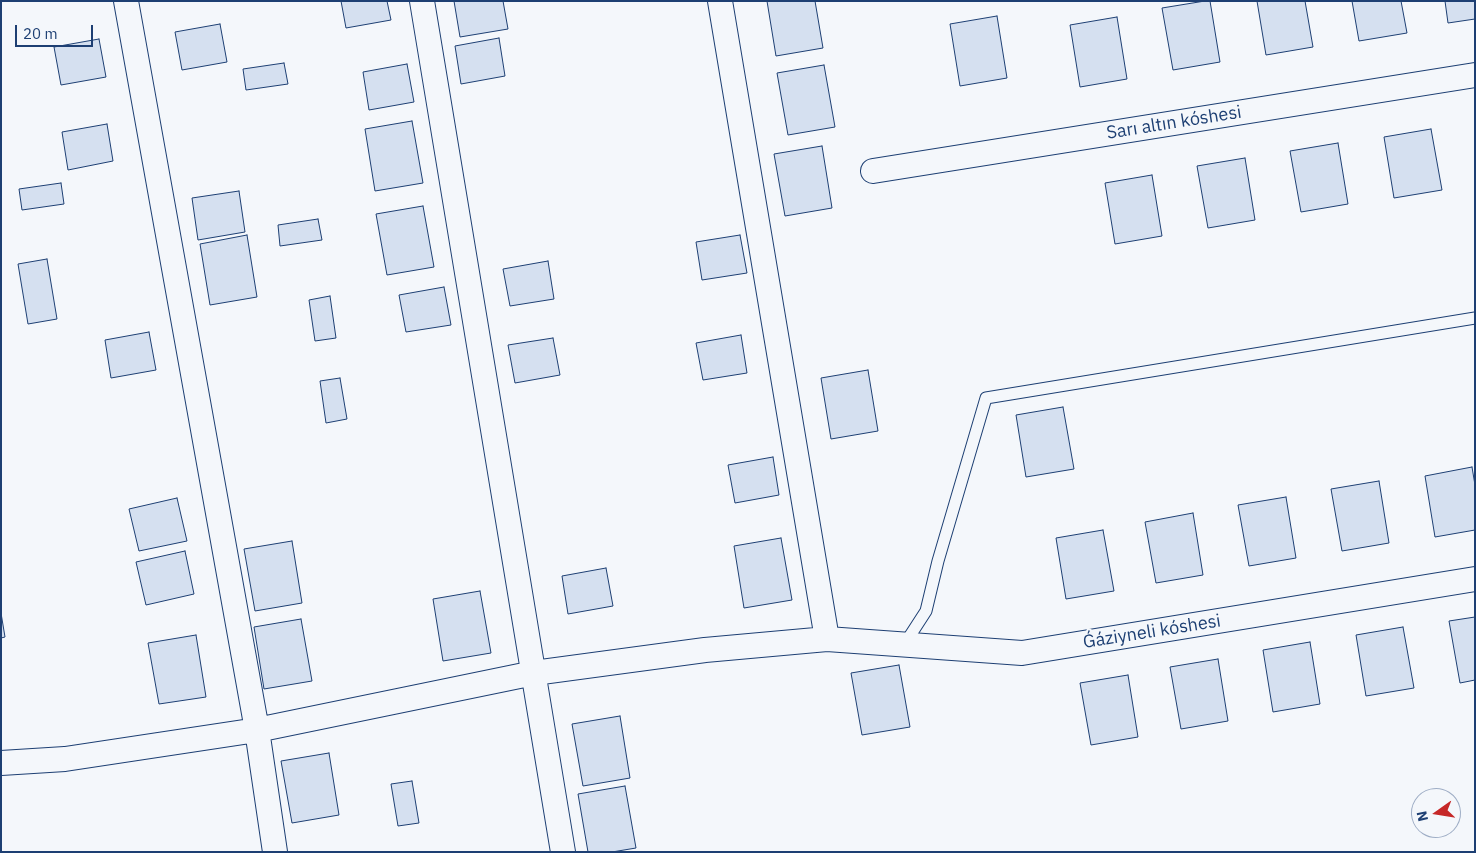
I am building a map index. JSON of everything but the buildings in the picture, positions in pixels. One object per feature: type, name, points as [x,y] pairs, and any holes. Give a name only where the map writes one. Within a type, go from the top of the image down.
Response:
[{"type":"street","points":[[126,1],[257,730],[276,852]]},
{"type":"street","points":[[422,1],[563,852]]},
{"type":"street","points":[[720,1],[827,639]]},
{"type":"street","name":"Sarı altın kóshesi","points":[[873,171],[1475,75]]},
{"type":"street","name":"Ǵáziyneli kóshesi","points":[[1,763],[65,759],[257,730],[534,674],[705,650],[827,639],[1022,654],[1475,579]]},
{"type":"lane","points":[[904,645],[926,611],[938,561],[986,398],[1475,318]]}]
